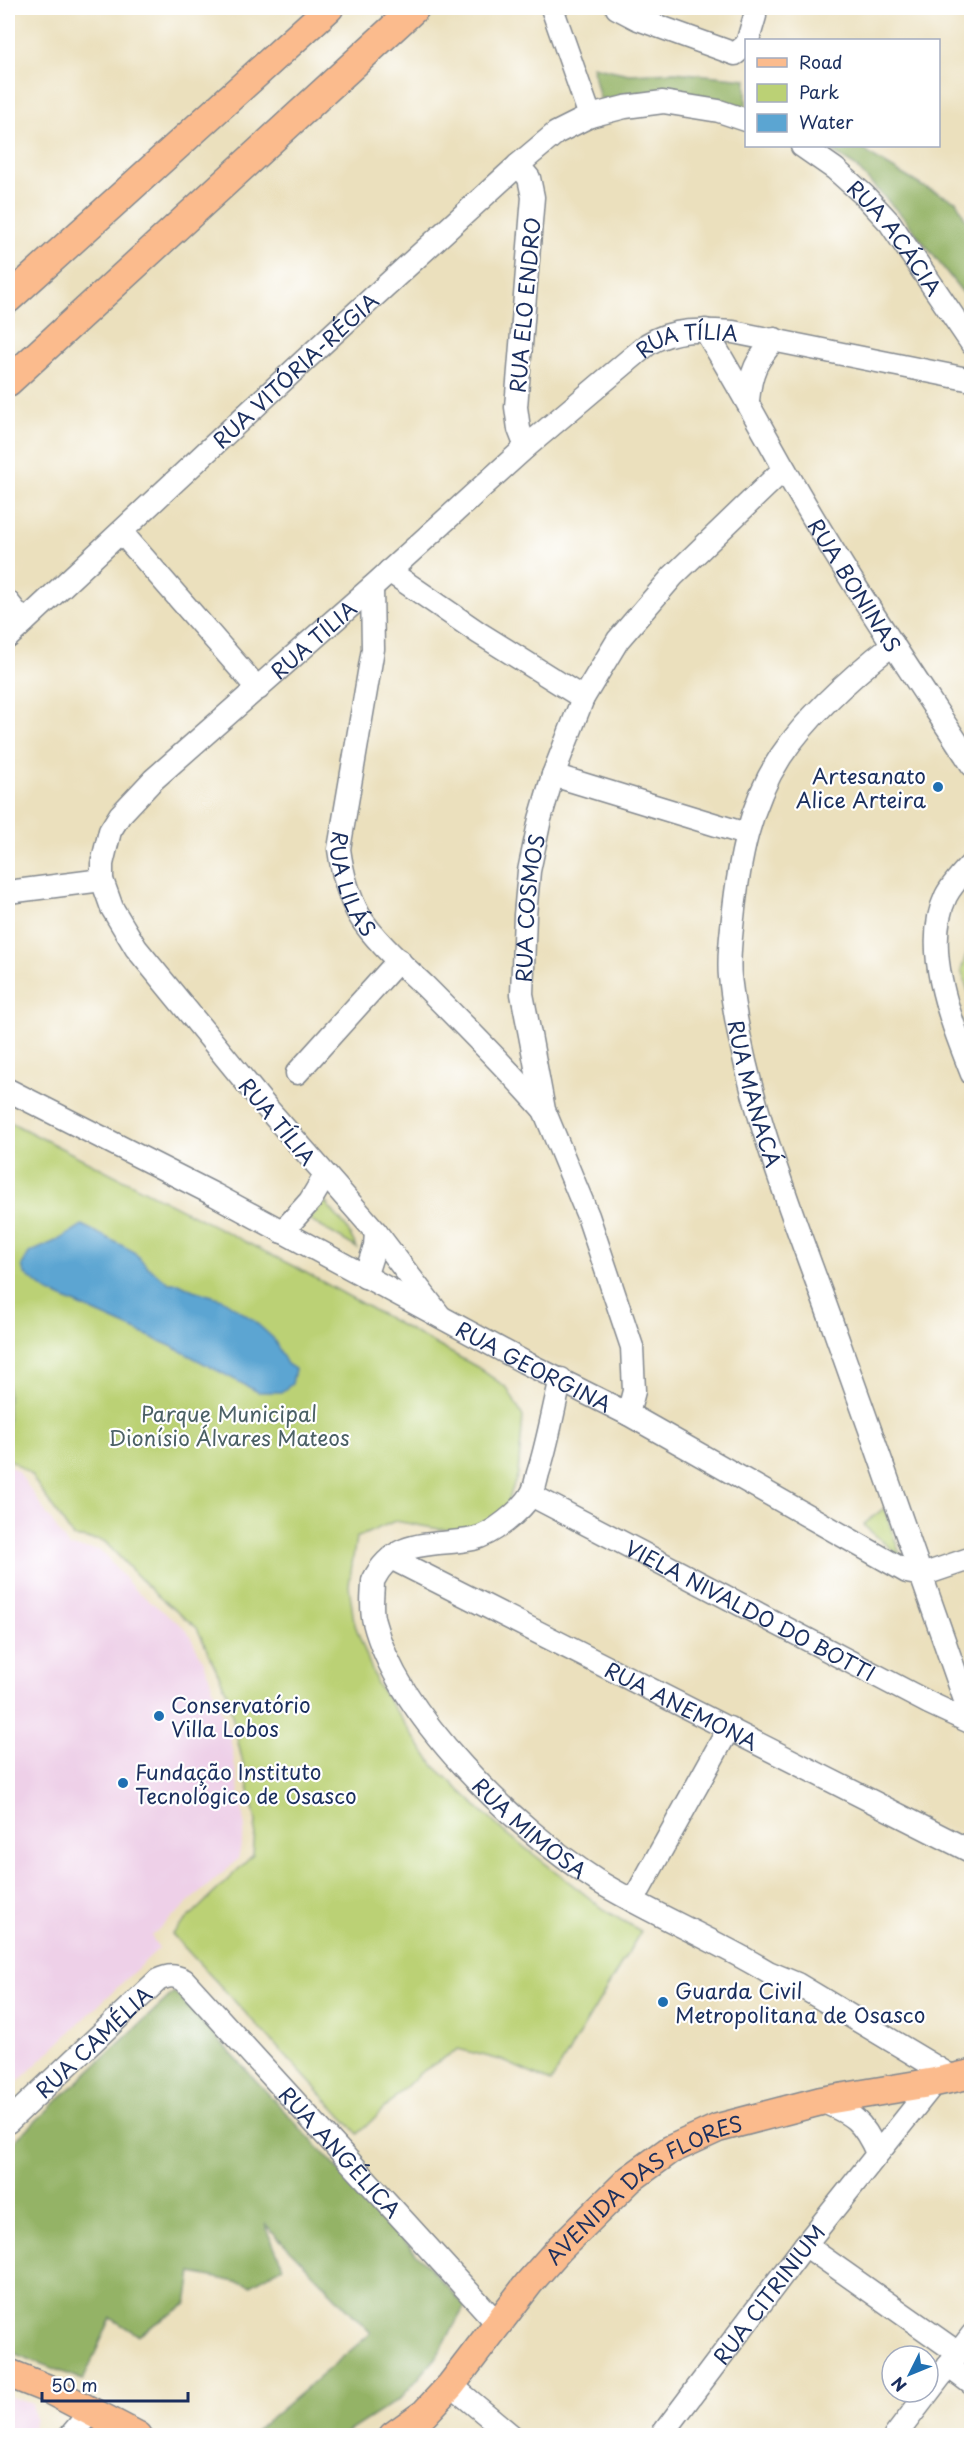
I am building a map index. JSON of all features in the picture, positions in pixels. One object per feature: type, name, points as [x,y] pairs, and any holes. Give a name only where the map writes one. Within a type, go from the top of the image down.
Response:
[{"type":"main road","points":[[8,299],[329,8]]},
{"type":"main road","points":[[8,382],[415,8]]},
{"type":"main road","name":"AVENIDA DAS FLORES","points":[[393,2436],[424,2414],[451,2385],[497,2323],[559,2249],[630,2179],[669,2150],[718,2128],[821,2101],[960,2075]]},
{"type":"main road","points":[[8,2373],[48,2389],[138,2436]]},
{"type":"street","points":[[552,8],[590,116],[625,106],[663,102],[719,111],[745,119]]},
{"type":"street","points":[[617,8],[638,19],[735,54],[745,46]]},
{"type":"street","points":[[748,39],[755,16]]},
{"type":"street","name":"RUA VITÓRIA-RÉGIA","points":[[16,629],[518,165],[556,133],[590,116]]},
{"type":"street","name":"RUA ACÁCIA","points":[[803,147],[835,169],[890,223],[972,344]]},
{"type":"street","name":"RUA ELO ENDRO","points":[[518,165],[529,178],[533,197],[516,407],[519,429],[526,447]]},
{"type":"street","name":"RUA TÍLIA","points":[[440,1316],[376,1232],[325,1176],[136,948],[116,916],[102,880],[102,864],[110,831],[120,815],[153,780],[372,588],[526,447],[648,344],[660,337],[678,332],[705,330],[775,339],[972,380]]},
{"type":"street","name":"RUA BONINAS","points":[[705,330],[748,400],[784,469],[892,644],[972,765]]},
{"type":"street","points":[[748,400],[752,372],[757,360],[775,339]]},
{"type":"street","name":"RUA COSMOS","points":[[628,1414],[634,1391],[632,1347],[588,1216],[544,1110],[522,993],[529,871],[540,819],[553,775],[583,698],[618,639],[673,576],[784,469]]},
{"type":"street","points":[[122,533],[258,689]]},
{"type":"street","points":[[389,572],[479,633],[583,698]]},
{"type":"street","name":"RUA LILÁS","points":[[372,588],[373,649],[339,849],[341,867],[359,915],[399,960],[508,1069],[544,1110]]},
{"type":"street","points":[[8,602],[16,629]]},
{"type":"street","name":"RUA MANACÁ","points":[[892,644],[856,673],[782,755],[757,803],[746,834],[737,875],[729,952],[732,986],[748,1071],[769,1145],[922,1575]]},
{"type":"street","points":[[553,775],[746,834]]},
{"type":"street","points":[[972,863],[946,895],[937,940],[938,970],[972,1074]]},
{"type":"street","points":[[8,892],[102,880]]},
{"type":"street","points":[[297,1073],[399,960]]},
{"type":"street","name":"RUA GEORGINA","points":[[8,1089],[628,1414],[888,1563],[907,1572],[922,1575]]},
{"type":"street","points":[[282,1232],[310,1201],[325,1176]]},
{"type":"street","points":[[365,1276],[375,1246],[376,1232]]},
{"type":"street","points":[[531,1495],[545,1451],[561,1379]]},
{"type":"street","name":"RUA MIMOSA","points":[[531,1495],[510,1517],[485,1535],[473,1539],[431,1542],[411,1547],[382,1565],[373,1581],[373,1620],[392,1668],[423,1718],[456,1760],[498,1802],[553,1848],[595,1879],[768,1972],[797,1984],[960,2075]]},
{"type":"street","name":"VIELA NIVALDO DO BOTTI","points":[[531,1495],[928,1703],[972,1721]]},
{"type":"street","name":"RUA ANEMONA","points":[[391,1558],[972,1852]]},
{"type":"street","points":[[972,1558],[922,1575],[972,1721]]},
{"type":"street","points":[[633,1901],[729,1728]]},
{"type":"street","name":"RUA CAMÉLIA","points":[[8,2122],[158,1980],[170,1975],[184,1980]]},
{"type":"street","name":"RUA ANGÉLICA","points":[[184,1980],[497,2323]]},
{"type":"street","name":"RUA CITRINIUM","points":[[661,2436],[877,2153],[960,2075]]},
{"type":"street","points":[[821,2101],[860,2122],[877,2153]]},
{"type":"street","points":[[805,2245],[959,2351],[972,2384]]},
{"type":"street","points":[[895,2436],[959,2351]]},
{"type":"street","points":[[451,2385],[512,2436]]},
{"type":"street","points":[[70,2436],[91,2411]]},
{"type":"shaded area","name":"Fundação Instituto Tecnológico de Osasco","points":[[8,1465],[18,1471],[69,1547],[100,1550],[134,1589],[186,1629],[204,1662],[230,1737],[245,1828],[238,1859],[151,1936],[159,1948],[8,2091]]},
{"type":"shaded area","points":[[8,2396],[32,2404],[36,2420],[29,2435],[8,2435]]},
{"type":"green space","points":[[592,66],[629,74],[675,72],[745,79],[745,109],[690,95],[600,99]]},
{"type":"green space","points":[[825,147],[860,147],[922,186],[956,201],[971,229],[971,303],[904,218],[854,165]]},
{"type":"green space","points":[[971,941],[971,999],[961,970]]},
{"type":"green space","name":"Parque Municipal Dionísio Álvares Mateos","points":[[8,1121],[299,1269],[477,1367],[507,1388],[523,1417],[518,1474],[503,1514],[472,1531],[439,1529],[395,1521],[356,1538],[349,1585],[354,1622],[377,1684],[434,1766],[501,1829],[609,1913],[641,1931],[551,2082],[501,2060],[458,2049],[420,2073],[358,2134],[172,1934],[253,1855],[256,1821],[227,1693],[197,1628],[154,1593],[104,1541],[73,1537],[30,1474],[8,1458]]},
{"type":"green space","points":[[325,1202],[346,1227],[357,1248],[308,1219]]},
{"type":"green space","points":[[884,1508],[901,1557],[863,1525]]},
{"type":"green space","points":[[174,1992],[465,2306],[436,2358],[401,2398],[343,2435],[261,2435],[256,2431],[371,2333],[265,2224],[283,2267],[251,2285],[192,2273],[187,2304],[138,2335],[111,2318],[83,2380],[8,2351],[8,2147]]},
{"type":"water","points":[[82,1225],[133,1251],[148,1267],[169,1283],[179,1283],[222,1299],[252,1319],[273,1338],[287,1364],[295,1369],[292,1384],[281,1392],[258,1392],[173,1347],[47,1291],[24,1273],[22,1265],[29,1253],[62,1238]]},
{"type":"place","name":"Artesanato Alice Arteira","points":[[938,787]]},
{"type":"place","name":"Conservatório Villa Lobos","points":[[159,1716]]},
{"type":"place","name":"Fundação Instituto Tecnológico de Osasco","points":[[123,1783]]},
{"type":"place","name":"Guarda Civil Metropolitana de Osasco","points":[[663,2002]]}]
